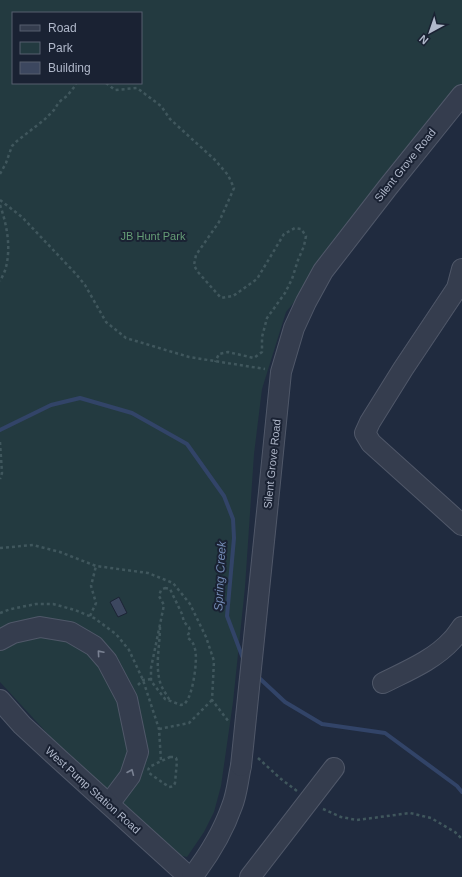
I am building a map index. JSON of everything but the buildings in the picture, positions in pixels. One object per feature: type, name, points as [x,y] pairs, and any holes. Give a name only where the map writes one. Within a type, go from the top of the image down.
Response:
[{"type":"street","name":"Silent Grove Road","points":[[192,877],[202,865],[220,836],[233,805],[241,766],[281,372],[294,328],[323,270],[462,95]]},
{"type":"street","points":[[462,269],[457,288],[370,422],[365,433],[371,443],[462,524]]},
{"type":"street","points":[[0,640],[13,633],[40,627],[70,632],[94,646],[107,661],[127,699],[138,752],[130,776],[109,804]]},
{"type":"street","points":[[383,683],[408,671],[435,655],[452,640],[462,627]]},
{"type":"street","name":"West Pump Station Road","points":[[0,700],[22,725],[189,877]]},
{"type":"street","points":[[250,877],[334,768]]},
{"type":"path","points":[[0,174],[12,146],[44,120],[54,110],[59,102],[67,96],[76,84]]},
{"type":"path","points":[[107,84],[115,90],[137,88],[149,96],[161,106],[170,119],[186,135],[215,160],[228,175],[234,188],[219,222],[196,255],[194,265],[197,271],[221,298],[233,296],[257,279],[284,234],[295,228],[300,229],[306,236],[292,279],[285,293],[267,318],[262,337],[262,352],[254,358],[228,352],[219,354],[215,362]]},
{"type":"path","points":[[0,200],[22,217],[76,274],[85,285],[106,322],[126,338],[189,357],[281,372]]},
{"type":"path","points":[[0,206],[9,244],[6,267],[0,281]]},
{"type":"path","points":[[0,442],[2,473],[0,480]]},
{"type":"path","points":[[90,616],[96,603],[91,586],[96,566]]},
{"type":"path","points":[[165,588],[170,589],[182,614],[184,622],[189,627],[190,631],[188,638],[193,642],[196,650],[196,669],[189,698],[185,704],[181,705],[165,699],[152,680],[151,668],[160,623],[164,605],[159,596],[161,590],[165,588]]},
{"type":"path","points":[[160,623],[158,667],[160,682],[171,702]]},
{"type":"path","points":[[143,680],[152,678]]},
{"type":"path","points":[[159,729],[189,723],[212,700]]},
{"type":"path","points":[[170,757],[176,758],[175,783],[172,787],[166,786],[151,775],[148,768],[170,757]]},
{"type":"green space","name":"JB Hunt Park","points":[[0,0],[462,0],[462,96],[367,215],[286,312],[262,389],[254,454],[245,587],[233,702],[221,786],[214,812],[204,832],[187,857],[168,853],[112,804],[0,682]]},
{"type":"waterway","name":"Spring Creek","points":[[0,430],[51,405],[80,398],[132,413],[187,444],[224,496],[233,519],[234,538],[227,616],[244,661]]},
{"type":"waterway","name":"Spring Creek","points":[[256,675],[285,702],[322,724],[385,733],[457,786],[462,792]]}]
